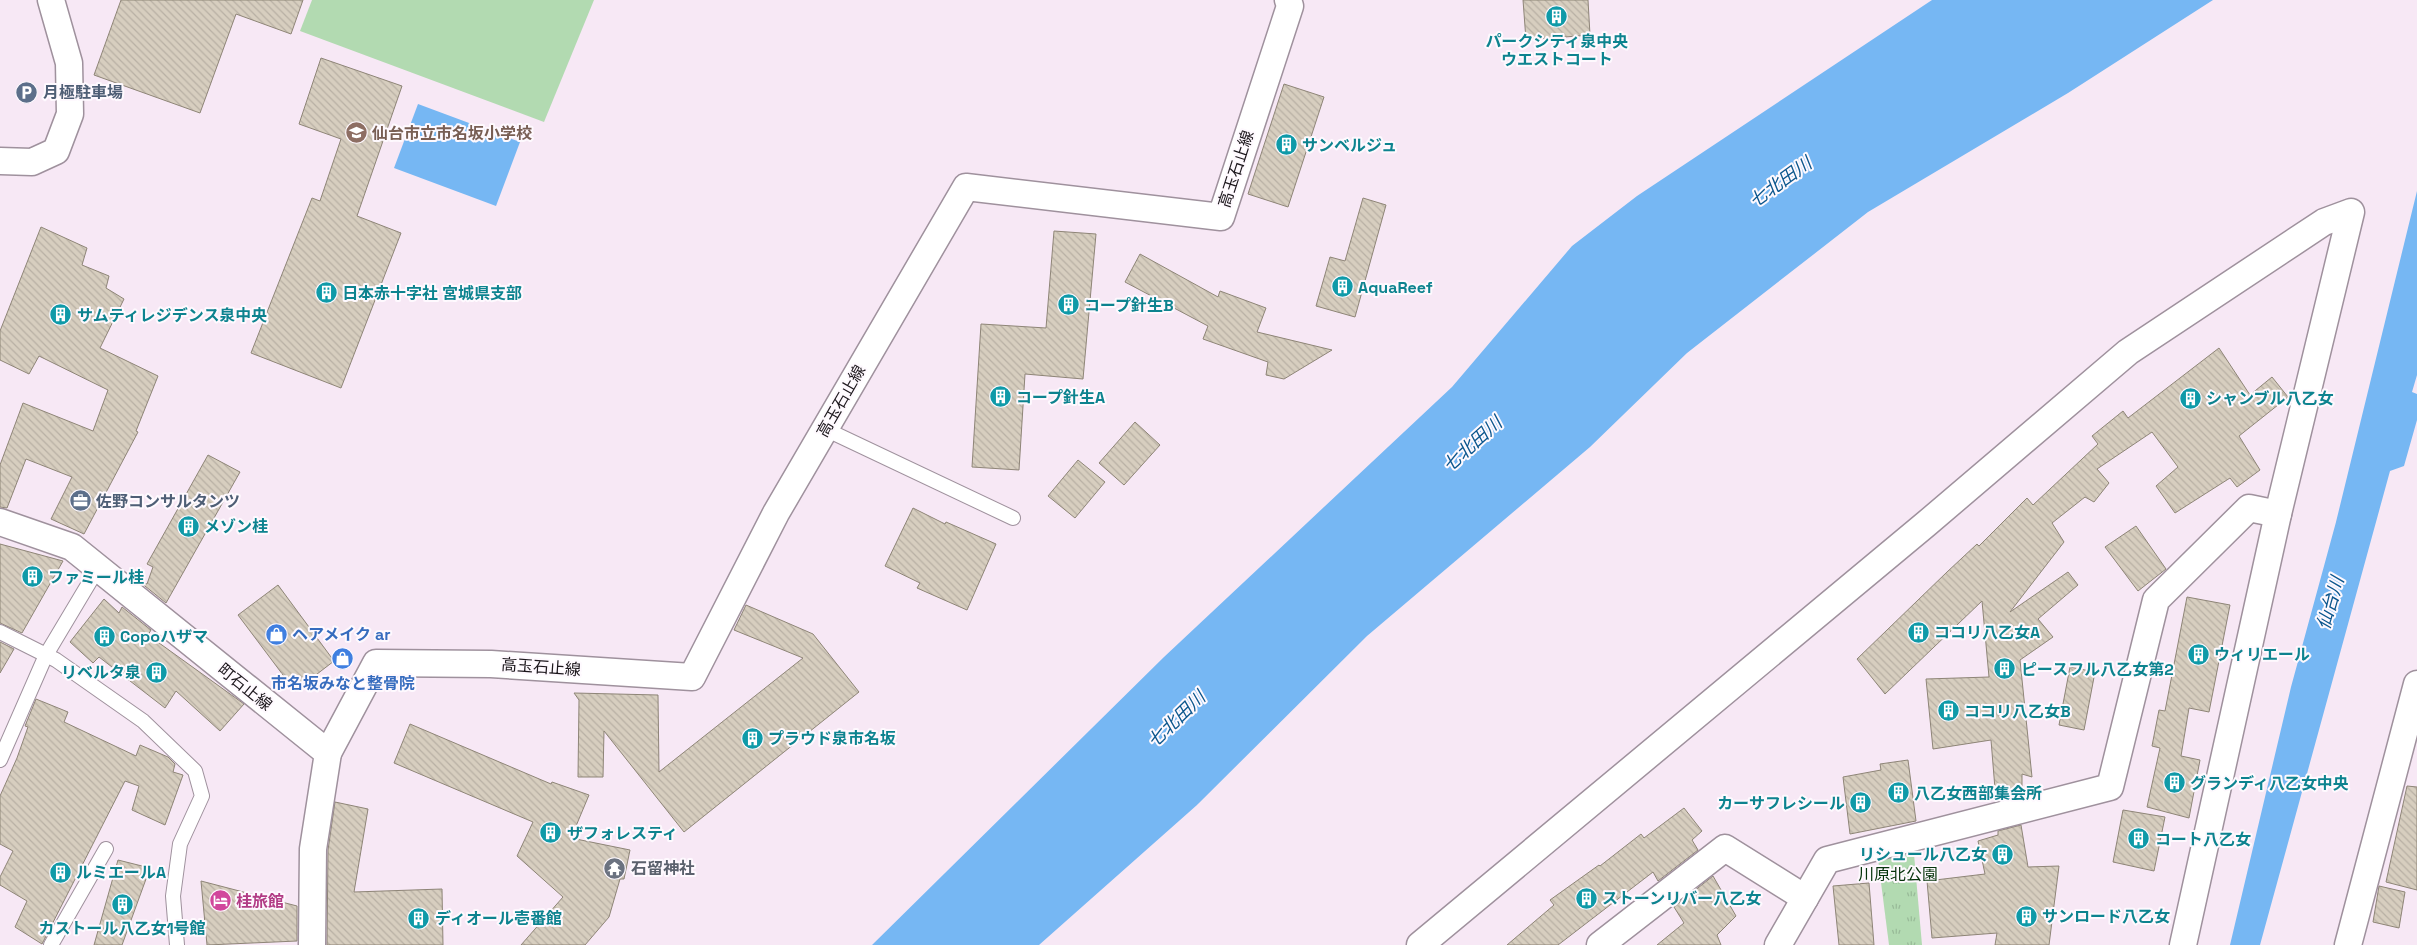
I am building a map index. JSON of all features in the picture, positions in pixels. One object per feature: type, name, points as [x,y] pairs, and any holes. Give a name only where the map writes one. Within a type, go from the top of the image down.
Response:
[{"type":"street","points":[[0,161],[32,162],[56,151],[70,114],[70,63],[51,0]]},
{"type":"street","name":"高玉石止線","points":[[328,753],[376,663],[491,664],[692,677],[776,513],[966,187],[1220,217],[1290,6],[1288,0]]},
{"type":"street","points":[[1420,945],[1849,588],[2128,352],[2324,222],[2351,212],[2278,514],[2183,945]]},
{"type":"street","points":[[1778,945],[1827,860],[2110,787],[2156,600],[2249,508],[2278,514]]},
{"type":"street","name":"町石止線","points":[[0,522],[72,547],[328,753]]},
{"type":"street","points":[[2348,945],[2417,684]]},
{"type":"street","points":[[312,945],[313,849],[328,753]]},
{"type":"street","points":[[1600,945],[1725,848],[1805,898]]},
{"type":"lane","points":[[825,429],[1013,518]]},
{"type":"lane","points":[[0,760],[46,655],[98,568]]},
{"type":"lane","points":[[0,632],[46,655],[143,721],[195,770],[202,796],[180,844],[173,896],[177,945]]},
{"type":"lane","points":[[51,945],[106,849]]},
{"type":"green space","points":[[312,0],[594,0],[544,122],[300,31]]},
{"type":"green space","name":"川原北公園","points":[[1914,854],[1922,945],[1889,945],[1878,859]]},
{"type":"water","name":"七北田川","points":[[1932,0],[2213,0],[2068,93],[1868,212],[1687,353],[1590,447],[1367,636],[1197,805],[1039,945],[872,945],[1164,657],[1452,387],[1572,246],[1637,196]]},
{"type":"water","points":[[418,104],[520,142],[496,206],[394,168]]},
{"type":"water","name":"仙台川","points":[[2417,191],[2417,375],[2412,392],[2417,394],[2417,420],[2404,466],[2390,471],[2260,945],[2230,945],[2291,687],[2336,522]]},
{"type":"building","points":[[121,0],[303,0],[291,34],[236,14],[200,113],[94,75]]},
{"type":"building","name":"パークシティ泉中央 ウエストコート","points":[[1523,0],[1588,0],[1590,35],[1526,40]]},
{"type":"building","name":"日本赤十字社 宮城県支部","points":[[321,58],[402,86],[357,216],[401,233],[341,388],[251,353],[312,198],[320,201],[341,139],[299,124]]},
{"type":"building","name":"サンベルジュ","points":[[1284,84],[1324,97],[1288,207],[1248,194]]},
{"type":"building","points":[[1363,198],[1386,205],[1355,317],[1316,306],[1330,257],[1345,261]]},
{"type":"building","points":[[41,227],[87,248],[82,265],[109,276],[106,288],[124,299],[100,348],[158,376],[136,431],[138,432],[84,534],[51,519],[72,477],[26,459],[7,508],[0,507],[0,465],[23,403],[93,431],[108,390],[39,356],[29,374],[0,360],[0,331]]},
{"type":"building","points":[[1054,231],[1096,234],[1083,379],[1025,374],[1019,470],[972,467],[981,324],[1046,328]]},
{"type":"building","points":[[1140,254],[1218,297],[1220,291],[1266,308],[1257,332],[1332,350],[1284,379],[1266,375],[1268,362],[1203,339],[1208,326],[1125,282]]},
{"type":"building","points":[[2219,348],[2250,395],[2272,377],[2288,397],[2239,436],[2260,470],[2237,487],[2230,478],[2175,513],[2156,486],[2178,467],[2152,432],[2097,469],[2109,483],[2094,502],[2085,497],[2052,523],[2064,542],[2010,612],[2068,572],[2078,585],[2038,619],[2053,637],[2020,660],[2032,777],[2022,774],[2022,794],[1996,801],[1991,740],[1933,749],[1926,679],[1989,677],[1982,601],[1885,694],[1857,659],[1977,544],[1979,546],[2027,498],[2033,505],[2098,444],[2092,436],[2123,411],[2128,418]]},
{"type":"building","points":[[1135,422],[1160,445],[1124,485],[1099,463]]},
{"type":"building","name":"メゾン桂","points":[[208,455],[240,472],[166,603],[140,582],[147,584],[153,567],[147,564]]},
{"type":"building","points":[[1078,460],[1105,482],[1075,518],[1048,496]]},
{"type":"building","points":[[913,508],[945,524],[946,522],[996,544],[967,610],[917,588],[920,583],[885,566]]},
{"type":"building","points":[[2136,526],[2166,569],[2138,591],[2105,547]]},
{"type":"building","name":"ファミール桂","points":[[0,544],[63,561],[22,633],[0,623]]},
{"type":"building","points":[[278,585],[334,661],[295,691],[238,615]]},
{"type":"building","points":[[2187,597],[2230,605],[2209,712],[2189,708],[2181,756],[2200,760],[2189,818],[2147,807],[2160,748],[2152,746],[2159,710],[2165,711]]},
{"type":"building","points":[[104,599],[119,613],[122,607],[151,630],[148,635],[244,704],[220,731],[176,691],[165,708],[99,657],[93,663],[70,642]]},
{"type":"building","name":"プラウド泉市名坂","points":[[746,605],[813,634],[859,692],[684,832],[604,731],[603,777],[578,777],[579,700],[574,693],[658,695],[659,772],[803,658],[734,630]]},
{"type":"building","points":[[0,642],[14,649],[0,673]]},
{"type":"building","points":[[2070,667],[2095,672],[2084,730],[2059,725]]},
{"type":"building","points":[[36,699],[68,712],[64,722],[136,756],[140,745],[168,757],[175,764],[173,772],[183,775],[165,825],[132,810],[139,786],[125,781],[42,944],[15,927],[27,901],[0,885],[0,877],[13,851],[0,844],[0,796],[17,758],[28,727],[25,726]]},
{"type":"building","points":[[410,724],[551,784],[552,782],[589,795],[571,838],[630,850],[624,879],[620,879],[609,917],[585,945],[521,945],[563,897],[517,856],[533,822],[394,763]]},
{"type":"building","points":[[1908,760],[1916,821],[1850,834],[1843,777],[1881,770],[1880,764]]},
{"type":"building","points":[[2407,786],[2417,787],[2417,890],[2386,882]]},
{"type":"building","points":[[335,802],[368,809],[354,892],[442,889],[443,945],[327,945],[328,850]]},
{"type":"building","points":[[1684,808],[1702,831],[1692,840],[1698,850],[1658,881],[1653,872],[1558,945],[1507,945],[1554,905],[1550,900],[1600,866],[1641,834],[1644,838]]},
{"type":"building","name":"コート八乙女","points":[[2123,810],[2165,817],[2154,871],[2113,862]]},
{"type":"building","points":[[2021,825],[2028,867],[2059,866],[2049,945],[1995,945],[1997,933],[1932,938],[1927,881],[1985,874],[1978,841],[1998,835],[1998,831]]},
{"type":"building","name":"カストール八乙女1号館","points":[[118,860],[150,868],[122,945],[94,945]]},
{"type":"building","points":[[1713,876],[1736,916],[1717,935],[1721,945],[1657,945],[1684,923],[1674,907]]},
{"type":"building","points":[[201,881],[297,906],[297,941],[207,945]]},
{"type":"building","points":[[1869,883],[1874,945],[1839,945],[1833,886]]},
{"type":"building","points":[[2379,886],[2405,892],[2399,928],[2373,922]]},
{"type":"place","name":"パークシティ泉中央 ウエストコート","points":[[1557,17]]},
{"type":"place","name":"月極駐車場","points":[[27,92]]},
{"type":"place","name":"仙台市立市名坂小学校","points":[[356,133]]},
{"type":"place","name":"サンベルジュ","points":[[1286,145]]},
{"type":"place","name":"AquaReef","points":[[1342,287]]},
{"type":"place","name":"日本赤十字社 宮城県支部","points":[[326,293]]},
{"type":"place","name":"コープ針生B","points":[[1068,305]]},
{"type":"place","name":"サムティレジデンス泉中央","points":[[61,315]]},
{"type":"place","name":"コープ針生A","points":[[1000,397]]},
{"type":"place","name":"シャンブル八乙女","points":[[2190,398]]},
{"type":"place","name":"佐野コンサルタンツ","points":[[80,501]]},
{"type":"place","name":"メゾン桂","points":[[188,526]]},
{"type":"place","name":"ファミール桂","points":[[32,577]]},
{"type":"place","name":"ココリ八乙女A","points":[[1918,632]]},
{"type":"place","name":"ヘアメイク ar","points":[[276,634]]},
{"type":"place","name":"Copoハザマ","points":[[104,636]]},
{"type":"place","name":"ウィリエール","points":[[2198,654]]},
{"type":"place","name":"市名坂みなと整骨院","points":[[343,659]]},
{"type":"place","name":"ピースフル八乙女第2","points":[[2005,669]]},
{"type":"place","name":"リベルタ泉","points":[[157,672]]},
{"type":"place","name":"ココリ八乙女B","points":[[1948,711]]},
{"type":"place","name":"プラウド泉市名坂","points":[[752,738]]},
{"type":"place","name":"グランディ八乙女中央","points":[[2174,783]]},
{"type":"place","name":"八乙女西部集会所","points":[[1898,793]]},
{"type":"place","name":"カーサフレシール","points":[[1861,803]]},
{"type":"place","name":"ザフォレスティ","points":[[551,833]]},
{"type":"place","name":"コート八乙女","points":[[2139,839]]},
{"type":"place","name":"リシュール八乙女","points":[[2003,854]]},
{"type":"place","name":"石留神社","points":[[615,868]]},
{"type":"place","name":"ルミエールA","points":[[60,872]]},
{"type":"place","name":"ストーンリバー八乙女","points":[[1586,898]]},
{"type":"place","name":"桂旅館","points":[[220,901]]},
{"type":"place","name":"カストール八乙女1号館","points":[[122,904]]},
{"type":"place","name":"サンロード八乙女","points":[[2026,916]]},
{"type":"place","name":"ディオール壱番館","points":[[419,918]]}]
